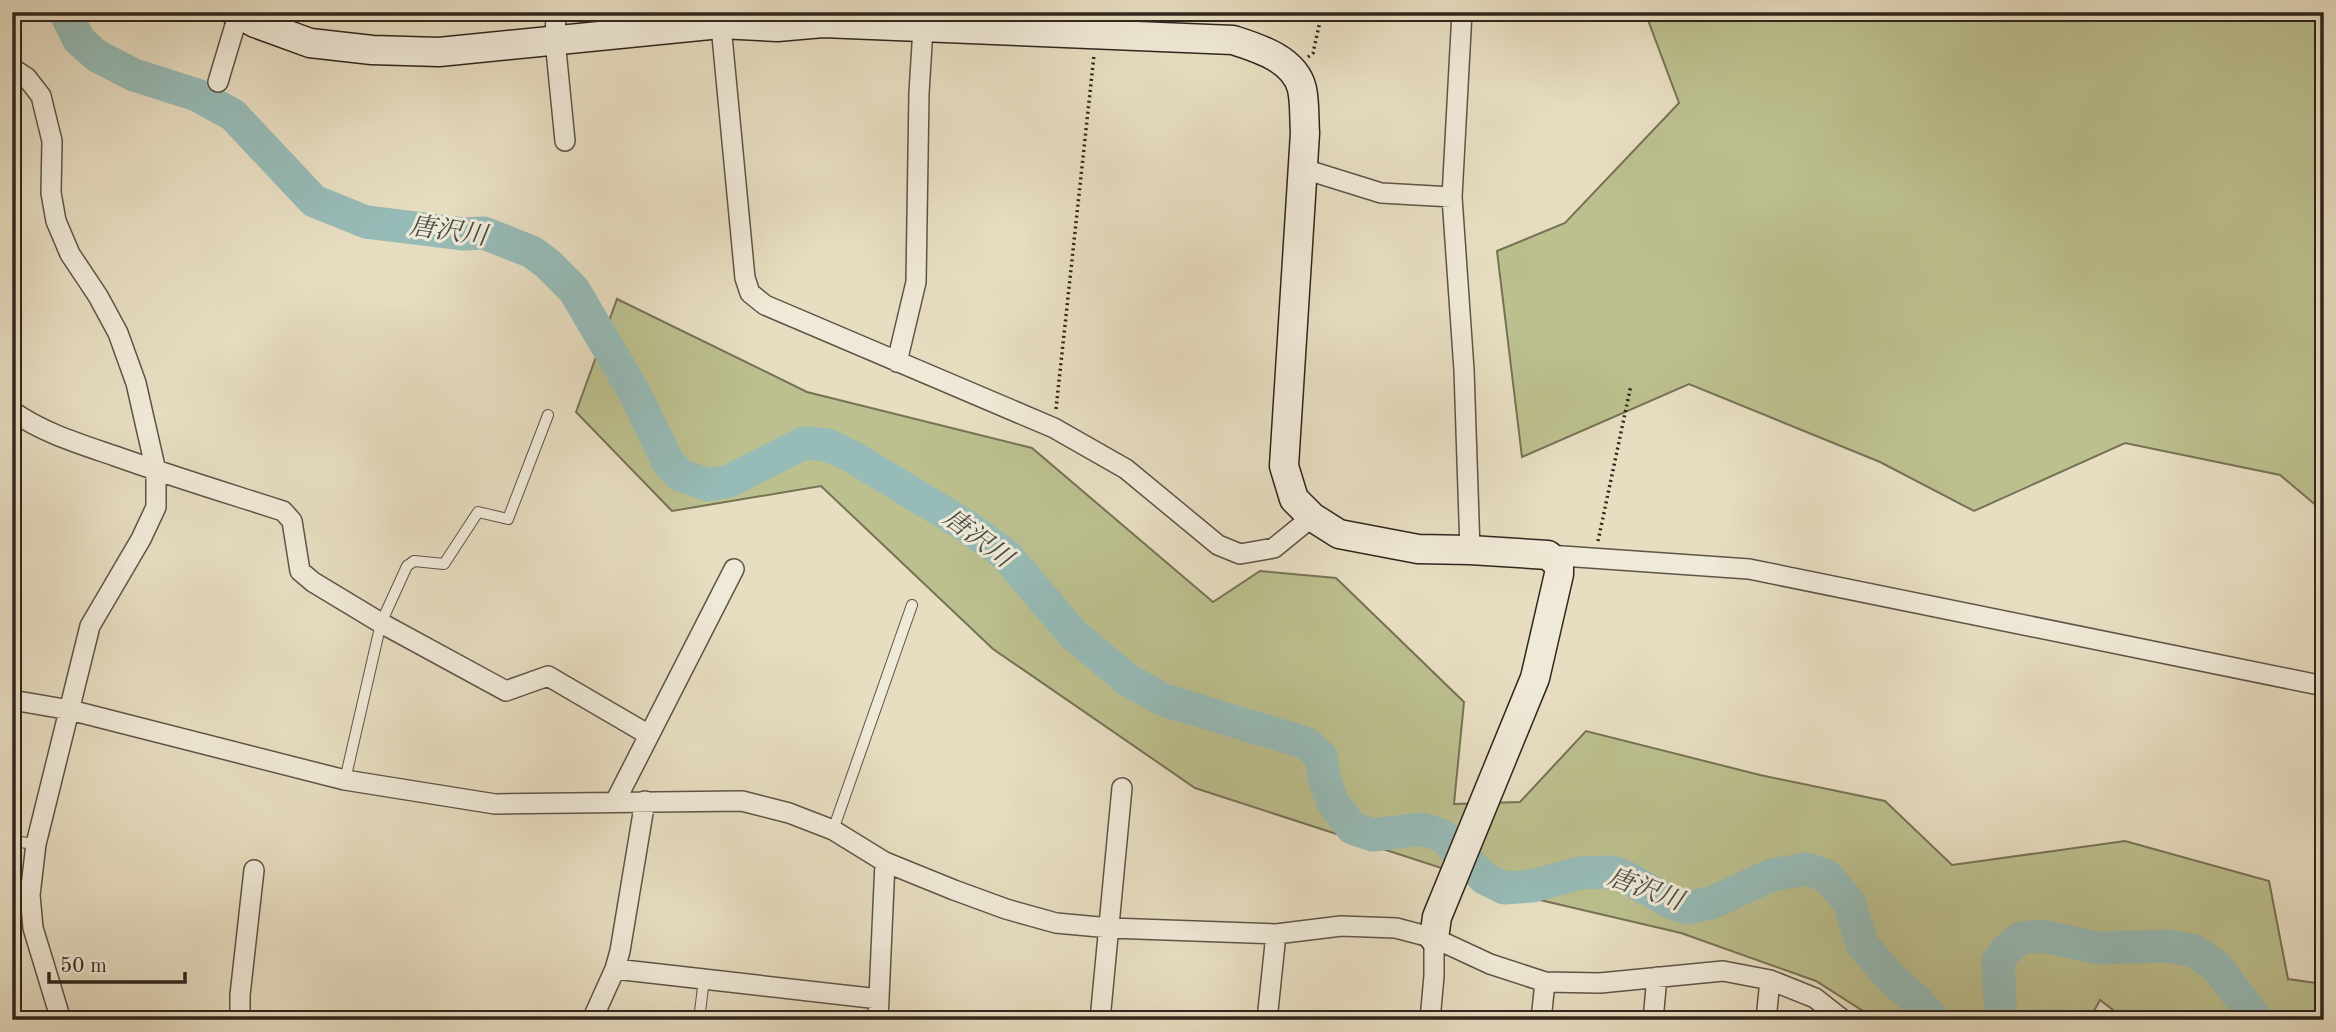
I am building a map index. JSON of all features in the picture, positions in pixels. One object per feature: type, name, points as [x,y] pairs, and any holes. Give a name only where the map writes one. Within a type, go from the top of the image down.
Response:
[{"type":"street","points":[[556,12],[555,40],[565,141]]},
{"type":"street","points":[[1462,12],[1452,197],[1464,370],[1470,550]]},
{"type":"street","points":[[218,82],[238,13],[255,23],[310,43],[372,50],[439,52],[720,18],[777,27],[923,20],[1096,34],[1233,40],[1263,50],[1293,70],[1302,88],[1304,169],[1284,466],[1293,499],[1312,517],[1339,534],[1418,549],[1595,557],[1749,569],[2324,686]]},
{"type":"street","points":[[720,18],[745,278],[750,293],[765,305],[1054,428],[1126,469],[1218,545],[1240,554],[1273,548],[1312,517]]},
{"type":"street","points":[[897,362],[916,282],[923,20]]},
{"type":"street","points":[[12,68],[27,78],[40,96],[52,141],[51,193],[56,221],[70,254],[98,296],[118,333],[136,383],[156,471],[156,507],[141,539],[90,626],[36,844],[30,895],[33,929],[61,1020]]},
{"type":"street","points":[[1304,169],[1381,193],[1452,197]]},
{"type":"street","points":[[12,411],[59,437],[283,511],[292,521],[300,571],[313,582],[381,623],[506,691],[548,676],[649,734]]},
{"type":"street","points":[[1430,1020],[1437,917],[1535,678],[1559,574],[1559,565],[1548,555]]},
{"type":"street","points":[[615,802],[734,569]]},
{"type":"street","points":[[12,700],[70,710],[345,780],[495,804],[742,801],[789,813],[833,830],[885,862],[1006,909],[1056,923],[1110,928],[1276,934],[1340,926],[1396,928],[1434,938],[1490,964],[1545,982],[1600,984],[1723,971],[1770,980],[1815,998],[1843,1020]]},
{"type":"street","points":[[1100,1020],[1122,788]]},
{"type":"street","points":[[592,1020],[615,969],[645,801]]},
{"type":"street","points":[[878,1020],[885,862]]},
{"type":"street","points":[[240,1020],[240,995],[254,870]]},
{"type":"street","points":[[1267,1020],[1276,934]]},
{"type":"street","points":[[615,969],[879,999]]},
{"type":"street","points":[[1653,1020],[1657,977]]},
{"type":"street","points":[[1766,1020],[1770,980]]},
{"type":"street","points":[[1541,1020],[1545,982]]},
{"type":"lane","points":[[345,780],[381,623],[407,566],[414,561],[444,564],[478,512],[508,519],[548,415]]},
{"type":"lane","points":[[833,830],[912,605]]},
{"type":"lane","points":[[12,841],[36,844]]},
{"type":"lane","points":[[699,1020],[704,979]]},
{"type":"path","points":[[1293,70],[1312,53],[1322,12]]},
{"type":"path","points":[[1054,428],[1096,34]]},
{"type":"path","points":[[1595,557],[1631,385]]},
{"type":"green space","points":[[1645,12],[2324,12],[2324,512],[2280,475],[2125,443],[1974,511],[1880,462],[1689,384],[1522,457],[1497,251],[1565,223],[1679,103]]},
{"type":"green space","points":[[617,299],[807,392],[1032,448],[1213,602],[1260,571],[1336,578],[1464,702],[1454,804],[1520,802],[1586,731],[1760,775],[1885,801],[1952,865],[2125,841],[2269,881],[2288,979],[2324,984],[2324,1020],[2126,1020],[2100,1000],[2089,1020],[1877,1020],[1816,981],[1681,933],[1540,900],[1195,788],[993,649],[821,486],[672,511],[576,412]]},
{"type":"waterway","name":"唐沢川","points":[[65,12],[79,40],[97,56],[134,75],[197,95],[233,115],[314,201],[366,222],[464,234],[484,233],[532,252],[548,264],[574,290],[634,392],[668,462],[680,475],[708,485],[729,481],[804,443],[827,445],[851,456],[968,527],[1006,555],[1073,634],[1128,680],[1164,700],[1306,743],[1321,757],[1325,781],[1333,803],[1352,828],[1373,835],[1422,829],[1443,836],[1484,878],[1504,888],[1532,886],[1580,873],[1612,872],[1686,908],[1711,903],[1772,875],[1806,869],[1827,876],[1849,902],[1862,944],[1890,977],[1934,1020]]},
{"type":"waterway","name":"唐沢川","points":[[2001,1020],[1998,962],[2005,951],[2021,938],[2042,936],[2097,948],[2168,946],[2194,951],[2216,966],[2257,1020]]}]
